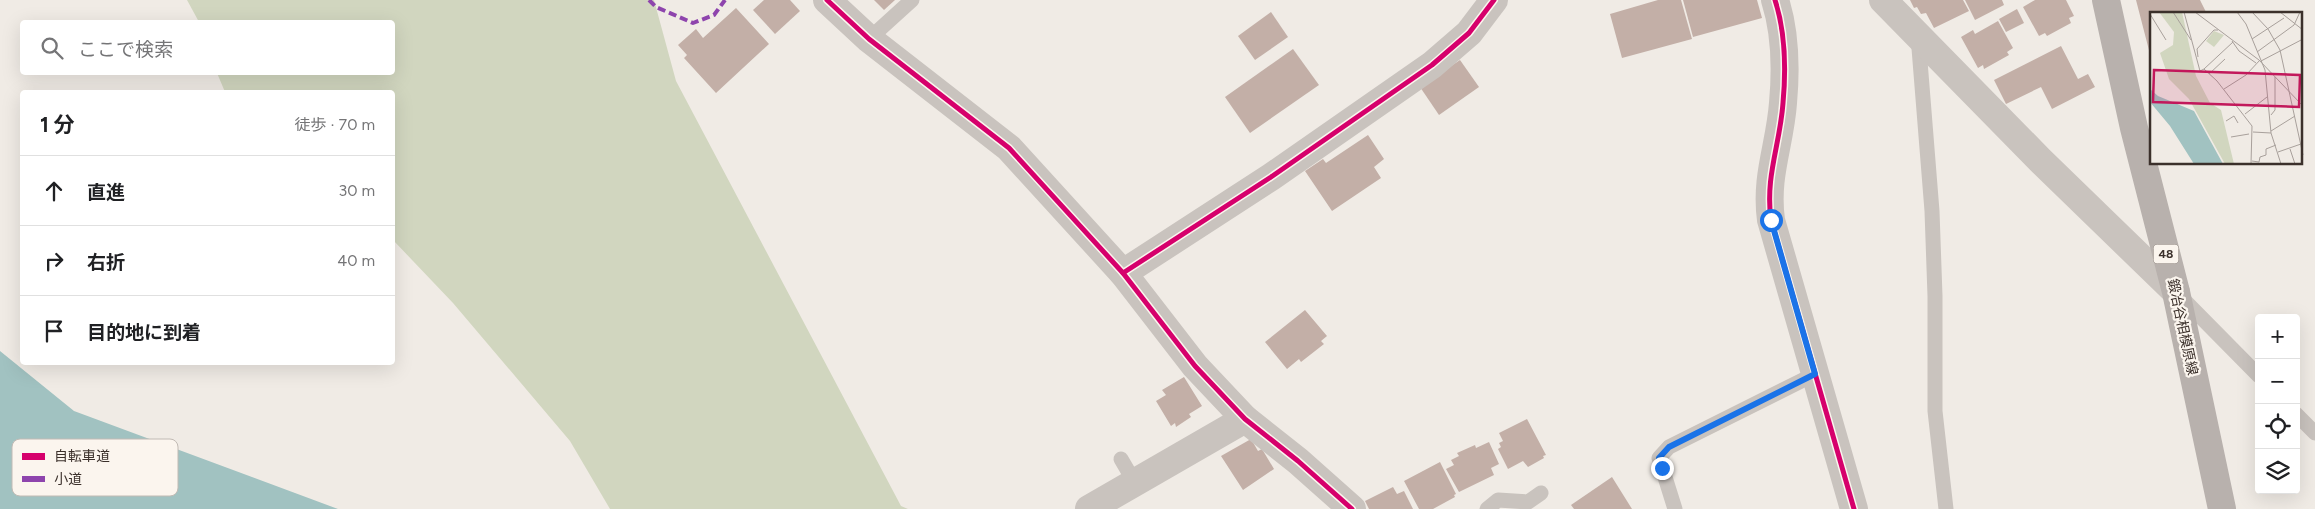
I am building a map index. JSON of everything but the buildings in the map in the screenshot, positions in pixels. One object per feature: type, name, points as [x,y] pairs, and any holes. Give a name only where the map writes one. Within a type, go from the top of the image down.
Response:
[{"type":"main road","name":"鍛冶谷相模原線","points":[[2106,0],[2134,128],[2176,292],[2222,509]]},
{"type":"street","points":[[827,0],[869,39],[1009,148],[1123,273],[1195,366],[1245,419],[1298,461],[1352,509]]},
{"type":"street","points":[[1123,273],[1271,177],[1432,65],[1469,34],[1494,0]]},
{"type":"street","points":[[1775,0],[1783,52],[1784,103],[1770,175],[1768,198],[1775,239],[1854,509]]},
{"type":"street","points":[[1883,0],[2040,160],[2176,292]]},
{"type":"street","points":[[1089,509],[1245,419]]},
{"type":"lane","points":[[869,39],[912,0]]},
{"type":"lane","points":[[1918,35],[1932,211],[1936,296],[1935,411],[1946,509]]},
{"type":"lane","points":[[2176,292],[2255,372]]},
{"type":"lane","points":[[1675,509],[1659,458],[1669,447],[1815,374]]},
{"type":"lane","points":[[2300,418],[2315,433]]},
{"type":"lane","points":[[1121,459],[1134,483]]},
{"type":"lane","points":[[1487,509],[1498,500],[1528,502],[1541,493]]},
{"type":"green space","points":[[187,0],[654,0],[676,81],[901,506],[908,509],[610,509],[570,441],[453,303],[395,242],[395,90],[224,90],[218,75],[395,75],[395,20],[198,20]]},
{"type":"water","points":[[0,351],[74,411],[149,439],[12,439],[12,496],[178,496],[178,450],[338,509],[0,509]]},
{"type":"marked path","points":[[649,0],[656,7],[693,23],[714,15],[725,0]]},
{"type":"cycle path","points":[[827,0],[869,39],[1009,148],[1123,273],[1195,366],[1245,419],[1298,461],[1352,509]]},
{"type":"cycle path","points":[[1123,273],[1271,177],[1432,65],[1469,33],[1494,0]]},
{"type":"cycle path","points":[[1775,0],[1783,38],[1784,77],[1783,103],[1771,175],[1771,220],[1854,509]]},
{"type":"route","points":[[1662,468],[1659,458],[1669,447],[1815,374],[1771,220]]}]
